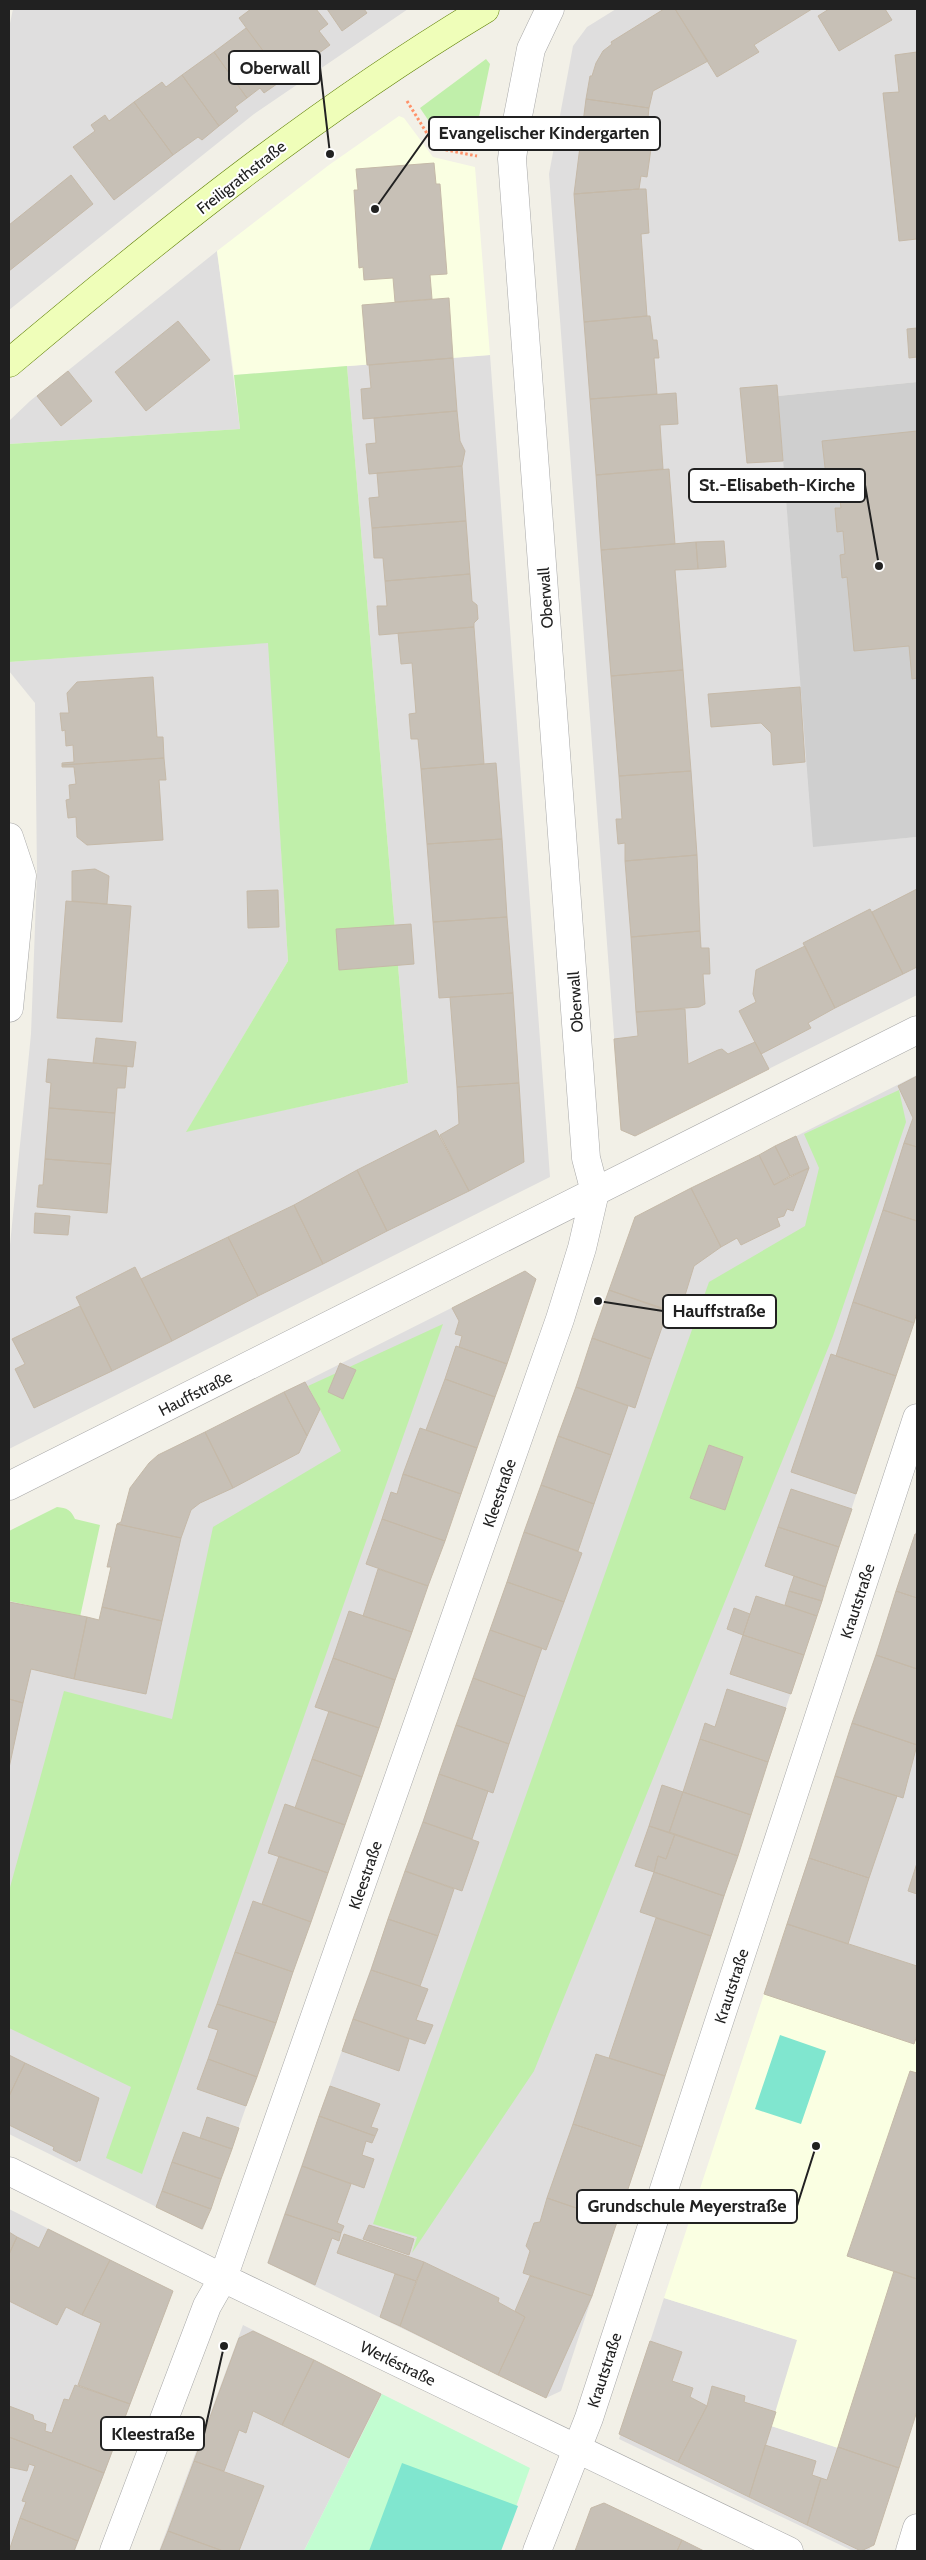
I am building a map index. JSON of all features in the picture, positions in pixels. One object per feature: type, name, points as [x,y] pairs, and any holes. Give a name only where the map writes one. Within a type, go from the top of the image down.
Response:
[{"type":"street","name":"Freiligrathstraße","points":[[9,363],[119,271],[308,126],[423,46],[485,9]]},
{"type":"street","name":"Oberwall","points":[[550,9],[532,49],[517,121],[512,159],[586,1158],[595,1192]]},
{"type":"street","points":[[9,837],[22,876],[9,1008]]},
{"type":"street","name":"Hauffstraße","points":[[9,1486],[917,1030]]},
{"type":"street","name":"Kleestraße","points":[[114,2551],[207,2306],[223,2278],[560,1319],[582,1248],[595,1192]]},
{"type":"street","name":"Krautstraße","points":[[537,2551],[589,2418],[917,1418]]},
{"type":"street","name":"Werléstraße","points":[[9,2171],[575,2450],[789,2551]]},
{"type":"street","points":[[910,2551],[917,2528]]},
{"type":"path","points":[[406,100],[436,148],[481,156]]},
{"type":"shaded area","points":[[13,9],[408,9],[254,114],[9,310],[9,28]]},
{"type":"shaded area","points":[[616,9],[917,9],[917,382],[778,396],[814,846],[917,837],[917,995],[634,1136],[621,1129],[549,174],[573,46],[587,27]]},
{"type":"shaded area","points":[[399,116],[404,118],[433,157],[475,167],[490,355],[234,375],[217,251],[329,165]]},
{"type":"shaded area","points":[[217,251],[240,429],[9,444],[9,421],[30,401]]},
{"type":"shaded area","points":[[490,355],[550,1177],[9,1449],[9,1255],[31,1034],[37,873],[35,703],[9,671],[9,662],[269,642],[288,961],[187,1131],[408,1083],[347,366]]},
{"type":"shaded area","points":[[917,382],[917,837],[813,847],[778,396]]},
{"type":"shaded area","points":[[917,1075],[917,1310],[561,2391],[546,2398],[267,2263],[635,1218]]},
{"type":"shaded area","points":[[525,1271],[535,1280],[203,2230],[9,2134],[9,1601],[99,1621],[165,1452]]},
{"type":"shaded area","points":[[917,1528],[917,1966],[787,1924]]},
{"type":"shaded area","points":[[787,1924],[917,1967],[917,2411],[899,2468],[771,2426],[797,2340],[664,2298]]},
{"type":"shaded area","points":[[9,2209],[173,2291],[75,2551],[9,2551]]},
{"type":"shaded area","points":[[664,2298],[798,2340],[772,2426],[899,2468],[869,2551],[853,2551],[619,2439]]},
{"type":"shaded area","points":[[243,2325],[382,2394],[304,2551],[159,2551]]},
{"type":"green space","points":[[486,59],[490,64],[473,146],[441,139],[420,108]]},
{"type":"green space","points":[[347,366],[408,1083],[186,1132],[288,961],[268,643],[9,662],[9,444],[240,429],[234,375]]},
{"type":"green space","points":[[899,1090],[906,1122],[833,1336],[534,2071],[412,2253],[417,2237],[373,2224],[709,1282],[805,1226],[819,1168],[804,1134]]},
{"type":"green space","points":[[443,1324],[142,2174],[106,2158],[131,2087],[9,2028],[9,1891],[64,1691],[172,1719],[213,1527],[341,1451],[308,1386]]},
{"type":"green space","points":[[57,1507],[68,1510],[75,1519],[100,1525],[80,1617],[9,1601],[9,1531]]},
{"type":"green space","points":[[780,2035],[826,2051],[801,2124],[755,2109]]},
{"type":"green space","points":[[382,2394],[530,2468],[500,2551],[304,2551]]},
{"type":"green space","points":[[402,2463],[518,2506],[501,2551],[369,2551]]},
{"type":"building","points":[[251,9],[316,9],[328,24],[319,31],[330,45],[284,79],[239,18]]},
{"type":"building","points":[[327,9],[364,9],[367,13],[342,31]]},
{"type":"building","points":[[664,9],[675,9],[708,61],[653,91],[649,108],[586,99],[590,76],[592,76],[596,63],[603,51],[612,44],[611,42]]},
{"type":"building","points":[[675,9],[812,9],[754,45],[759,52],[717,77]]},
{"type":"building","points":[[829,9],[885,9],[892,20],[839,51],[818,16]]},
{"type":"building","points":[[246,28],[284,79],[264,93],[260,88],[247,98],[214,52]]},
{"type":"building","points":[[214,52],[247,98],[235,107],[238,111],[219,126],[182,75]]},
{"type":"building","points":[[917,52],[917,239],[899,241],[883,93],[899,92],[895,55]]},
{"type":"building","points":[[182,75],[219,126],[202,140],[198,137],[173,155],[134,102],[162,82],[166,87]]},
{"type":"building","points":[[586,99],[649,108],[647,127],[654,127],[647,177],[641,176],[639,189],[574,194]]},
{"type":"building","points":[[134,102],[173,155],[114,200],[73,147],[95,131],[91,125],[105,115],[109,121]]},
{"type":"building","points":[[434,163],[436,184],[440,184],[447,274],[430,275],[432,299],[395,302],[393,278],[364,280],[363,267],[359,268],[354,190],[358,190],[356,169]]},
{"type":"building","points":[[71,175],[93,204],[9,271],[9,225]]},
{"type":"building","points":[[646,189],[649,233],[641,234],[647,316],[584,322],[574,194]]},
{"type":"building","points":[[449,298],[453,358],[367,365],[362,305]]},
{"type":"building","points":[[650,316],[653,340],[657,340],[659,358],[654,358],[657,394],[590,399],[584,322]]},
{"type":"building","points":[[178,321],[210,360],[146,411],[115,372]]},
{"type":"building","points":[[917,328],[917,357],[909,358],[907,329]]},
{"type":"building","points":[[453,358],[457,411],[363,419],[361,389],[371,388],[369,365]]},
{"type":"building","points":[[68,371],[92,401],[61,426],[37,396]]},
{"type":"building","points":[[777,385],[783,461],[747,463],[740,388]]},
{"type":"building","points":[[676,393],[678,424],[660,425],[663,469],[596,475],[590,399]]},
{"type":"building","points":[[457,411],[460,441],[465,451],[462,466],[369,474],[366,444],[376,443],[374,418]]},
{"type":"building","points":[[917,431],[917,678],[912,679],[909,646],[854,651],[847,577],[842,578],[840,555],[845,554],[843,531],[837,532],[835,508],[841,508],[838,483],[827,485],[822,441]]},
{"type":"building","points":[[462,466],[466,521],[372,528],[369,498],[379,497],[377,473]]},
{"type":"building","points":[[669,469],[675,544],[601,550],[596,475]]},
{"type":"building","points":[[466,521],[470,574],[385,581],[383,558],[374,558],[372,528]]},
{"type":"building","points":[[724,541],[726,567],[698,569],[696,542]]},
{"type":"building","points":[[696,542],[698,569],[675,570],[683,670],[611,676],[601,550]]},
{"type":"building","points":[[470,574],[472,601],[477,605],[478,619],[474,623],[474,627],[379,635],[377,606],[387,606],[385,581]]},
{"type":"building","points":[[474,627],[484,764],[421,769],[418,739],[411,739],[409,714],[416,713],[412,663],[401,664],[398,633]]},
{"type":"building","points":[[683,670],[691,771],[619,776],[611,676]]},
{"type":"building","points":[[153,677],[157,737],[163,737],[164,758],[62,765],[62,763],[74,762],[73,745],[66,746],[65,730],[62,731],[60,713],[69,713],[67,693],[77,682]]},
{"type":"building","points":[[800,687],[805,762],[773,765],[771,733],[761,723],[711,727],[708,694]]},
{"type":"building","points":[[164,758],[166,780],[159,780],[163,840],[87,845],[77,837],[76,817],[68,818],[66,800],[70,799],[69,785],[76,784],[74,767],[62,767],[62,765]]},
{"type":"building","points":[[496,763],[502,839],[427,844],[421,769]]},
{"type":"building","points":[[691,771],[697,855],[625,861],[625,843],[618,844],[616,819],[622,819],[619,776]]},
{"type":"building","points":[[502,839],[507,917],[433,922],[427,844]]},
{"type":"building","points":[[697,855],[700,931],[631,937],[625,861]]},
{"type":"building","points":[[95,869],[109,876],[107,904],[72,901],[72,871]]},
{"type":"building","points":[[917,889],[917,967],[903,974],[872,912]]},
{"type":"building","points":[[278,890],[279,927],[248,928],[247,891]]},
{"type":"building","points":[[66,901],[131,906],[122,1022],[57,1018]]},
{"type":"building","points":[[870,909],[903,974],[835,1008],[803,943]]},
{"type":"building","points":[[507,917],[513,993],[439,998],[433,922]]},
{"type":"building","points":[[411,924],[414,964],[339,970],[336,929]]},
{"type":"building","points":[[700,931],[701,948],[709,948],[710,974],[703,974],[705,1004],[699,1007],[636,1012],[631,937]]},
{"type":"building","points":[[805,946],[835,1008],[808,1023],[811,1028],[761,1054],[739,1011],[756,1002],[753,994],[756,970]]},
{"type":"building","points":[[513,993],[519,1083],[457,1087],[450,997]]},
{"type":"building","points":[[685,1009],[688,1064],[718,1050],[722,1049],[728,1054],[755,1042],[769,1069],[635,1136],[621,1130],[614,1039],[638,1036],[636,1012]]},
{"type":"building","points":[[96,1038],[136,1042],[133,1067],[93,1063]]},
{"type":"building","points":[[48,1059],[127,1066],[125,1088],[117,1088],[115,1113],[49,1108],[51,1083],[46,1082]]},
{"type":"building","points":[[917,1076],[917,1147],[904,1143],[913,1118],[898,1086]]},
{"type":"building","points":[[519,1083],[524,1162],[469,1191],[440,1135],[459,1124],[457,1087]]},
{"type":"building","points":[[49,1108],[115,1113],[111,1164],[45,1159]]},
{"type":"building","points":[[436,1130],[469,1191],[387,1231],[357,1170]]},
{"type":"building","points":[[796,1136],[809,1168],[790,1176],[775,1146]]},
{"type":"building","points":[[904,1143],[917,1147],[917,1221],[883,1210]]},
{"type":"building","points":[[775,1146],[790,1176],[774,1185],[759,1155]]},
{"type":"building","points":[[759,1155],[774,1185],[809,1168],[793,1211],[787,1209],[784,1216],[777,1218],[780,1226],[741,1245],[737,1238],[721,1247],[691,1188]]},
{"type":"building","points":[[45,1159],[111,1164],[107,1213],[37,1207],[39,1185],[43,1185]]},
{"type":"building","points":[[357,1170],[387,1231],[323,1264],[294,1205]]},
{"type":"building","points":[[691,1188],[721,1247],[694,1266],[679,1315],[609,1290],[635,1217]]},
{"type":"building","points":[[294,1205],[323,1264],[258,1296],[228,1237]]},
{"type":"building","points":[[883,1210],[917,1221],[917,1312],[914,1323],[853,1302]]},
{"type":"building","points":[[35,1213],[70,1216],[68,1235],[34,1233]]},
{"type":"building","points":[[228,1237],[258,1296],[172,1341],[141,1279]]},
{"type":"building","points":[[135,1267],[172,1341],[112,1371],[76,1297]]},
{"type":"building","points":[[525,1271],[536,1279],[507,1364],[459,1347],[462,1336],[455,1334],[459,1321],[452,1308]]},
{"type":"building","points":[[609,1290],[668,1310],[651,1359],[592,1338]]},
{"type":"building","points":[[853,1302],[914,1323],[896,1376],[836,1356]]},
{"type":"building","points":[[80,1306],[112,1371],[34,1408],[15,1369],[25,1364],[12,1339]]},
{"type":"building","points":[[592,1338],[651,1359],[635,1408],[576,1387]]},
{"type":"building","points":[[456,1346],[507,1364],[495,1397],[445,1379]]},
{"type":"building","points":[[831,1354],[896,1376],[856,1494],[791,1472]]},
{"type":"building","points":[[340,1363],[356,1370],[343,1399],[328,1392]]},
{"type":"building","points":[[445,1379],[495,1397],[477,1448],[426,1430]]},
{"type":"building","points":[[305,1382],[320,1409],[307,1436],[284,1392]]},
{"type":"building","points":[[576,1387],[628,1406],[611,1455],[558,1436]]},
{"type":"building","points":[[284,1392],[307,1436],[299,1453],[233,1488],[205,1432]]},
{"type":"building","points":[[420,1428],[477,1448],[461,1494],[403,1474]]},
{"type":"building","points":[[205,1432],[233,1488],[200,1503],[191,1510],[181,1538],[117,1524],[121,1522],[130,1488],[149,1463],[158,1455]]},
{"type":"building","points":[[558,1436],[611,1455],[594,1504],[541,1485]]},
{"type":"building","points":[[709,1445],[743,1457],[725,1510],[690,1498]]},
{"type":"building","points":[[403,1474],[461,1494],[445,1541],[382,1519],[391,1492],[397,1494]]},
{"type":"building","points":[[541,1485],[594,1504],[578,1551],[524,1532]]},
{"type":"building","points":[[791,1489],[852,1509],[839,1547],[778,1527]]},
{"type":"building","points":[[382,1519],[445,1541],[428,1586],[366,1564]]},
{"type":"building","points":[[117,1524],[181,1538],[162,1621],[102,1607],[111,1567],[107,1567]]},
{"type":"building","points":[[778,1527],[839,1547],[826,1587],[765,1566]]},
{"type":"building","points":[[524,1532],[582,1553],[564,1602],[507,1582]]},
{"type":"building","points":[[915,1534],[917,1534],[917,1598],[896,1591]]},
{"type":"building","points":[[378,1569],[428,1586],[412,1632],[363,1616]]},
{"type":"building","points":[[794,1576],[826,1587],[822,1601],[789,1591]]},
{"type":"building","points":[[507,1582],[564,1602],[546,1650],[490,1630]]},
{"type":"building","points":[[789,1591],[822,1601],[817,1616],[785,1605]]},
{"type":"building","points":[[896,1591],[917,1598],[917,1669],[876,1655]]},
{"type":"building","points":[[756,1596],[817,1616],[804,1655],[743,1635]]},
{"type":"building","points":[[9,1602],[87,1617],[74,1679],[31,1669],[23,1703],[9,1699]]},
{"type":"building","points":[[102,1607],[162,1621],[146,1694],[74,1679],[87,1617],[99,1620]]},
{"type":"building","points":[[734,1608],[750,1614],[743,1635],[727,1629]]},
{"type":"building","points":[[349,1611],[412,1632],[395,1680],[333,1658]]},
{"type":"building","points":[[490,1630],[542,1648],[525,1697],[473,1678]]},
{"type":"building","points":[[743,1635],[804,1655],[791,1694],[730,1674]]},
{"type":"building","points":[[876,1655],[917,1669],[917,1745],[852,1723]]},
{"type":"building","points":[[333,1658],[395,1680],[379,1728],[315,1707]]},
{"type":"building","points":[[473,1678],[525,1697],[509,1744],[456,1725]]},
{"type":"building","points":[[727,1689],[786,1708],[768,1762],[700,1739],[705,1723],[715,1727]]},
{"type":"building","points":[[9,1699],[23,1703],[9,1768]]},
{"type":"building","points":[[329,1711],[379,1728],[362,1777],[312,1759]]},
{"type":"building","points":[[852,1723],[917,1745],[903,1798],[835,1776]]},
{"type":"building","points":[[456,1725],[509,1744],[493,1793],[439,1774]]},
{"type":"building","points":[[700,1739],[768,1762],[751,1815],[683,1792]]},
{"type":"building","points":[[312,1759],[362,1777],[345,1825],[295,1808]]},
{"type":"building","points":[[439,1774],[488,1791],[472,1839],[423,1822]]},
{"type":"building","points":[[835,1776],[897,1796],[869,1878],[809,1858]]},
{"type":"building","points":[[662,1785],[683,1792],[669,1833],[649,1826]]},
{"type":"building","points":[[683,1792],[751,1815],[738,1856],[669,1833]]},
{"type":"building","points":[[285,1804],[345,1825],[328,1873],[268,1853]]},
{"type":"building","points":[[423,1822],[479,1842],[462,1891],[405,1871]]},
{"type":"building","points":[[649,1826],[675,1834],[666,1859],[658,1856],[654,1872],[635,1866]]},
{"type":"building","points":[[675,1834],[738,1856],[724,1896],[654,1872],[658,1856],[666,1859]]},
{"type":"building","points":[[279,1856],[328,1873],[311,1922],[262,1904]]},
{"type":"building","points":[[809,1858],[869,1878],[848,1944],[787,1924]]},
{"type":"building","points":[[917,1863],[917,1894],[908,1891]]},
{"type":"building","points":[[405,1871],[454,1889],[438,1936],[388,1919]]},
{"type":"building","points":[[654,1872],[724,1896],[711,1936],[640,1912]]},
{"type":"building","points":[[253,1901],[311,1922],[293,1972],[235,1952]]},
{"type":"building","points":[[656,1918],[711,1936],[665,2076],[609,2058]]},
{"type":"building","points":[[388,1919],[438,1936],[420,1986],[371,1970]]},
{"type":"building","points":[[787,1924],[917,1966],[917,2035],[914,2044],[764,1994]]},
{"type":"building","points":[[235,1952],[293,1972],[276,2023],[217,2004]]},
{"type":"building","points":[[371,1970],[428,1989],[416,2020],[433,2025],[425,2044],[353,2019]]},
{"type":"building","points":[[217,2004],[276,2023],[257,2077],[208,2059],[218,2030],[208,2027]]},
{"type":"building","points":[[353,2019],[409,2039],[399,2071],[342,2051]]},
{"type":"building","points":[[596,2054],[665,2076],[642,2147],[573,2124]]},
{"type":"building","points":[[9,2055],[25,2063],[9,2096]]},
{"type":"building","points":[[208,2059],[257,2077],[246,2106],[197,2089]]},
{"type":"building","points":[[25,2063],[99,2098],[80,2161],[78,2160],[77,2162],[53,2150],[54,2147],[9,2125],[9,2096]]},
{"type":"building","points":[[910,2071],[917,2073],[917,2279],[847,2256]]},
{"type":"building","points":[[330,2086],[380,2104],[371,2127],[378,2129],[375,2136],[319,2116]]},
{"type":"building","points":[[319,2116],[375,2136],[372,2143],[366,2141],[362,2155],[374,2159],[364,2188],[302,2166]]},
{"type":"building","points":[[207,2117],[239,2128],[232,2149],[200,2138]]},
{"type":"building","points":[[573,2124],[642,2147],[617,2222],[547,2198]]},
{"type":"building","points":[[183,2132],[232,2149],[221,2179],[172,2162]]},
{"type":"building","points":[[172,2162],[221,2179],[211,2209],[162,2191]]},
{"type":"building","points":[[302,2166],[351,2184],[337,2223],[344,2226],[341,2233],[285,2214]]},
{"type":"building","points":[[162,2191],[211,2209],[202,2229],[156,2207]]},
{"type":"building","points":[[547,2198],[617,2222],[592,2296],[523,2273],[530,2251],[526,2246],[534,2223],[540,2222]]},
{"type":"building","points":[[285,2214],[341,2233],[339,2241],[332,2238],[315,2285],[268,2263]]},
{"type":"building","points":[[369,2225],[414,2239],[409,2255],[363,2239]]},
{"type":"building","points":[[48,2229],[110,2260],[82,2315],[66,2307],[57,2325],[9,2301],[9,2254],[17,2237],[39,2248]]},
{"type":"building","points":[[9,2232],[17,2237],[9,2254]]},
{"type":"building","points":[[344,2234],[424,2262],[416,2281],[337,2253]]},
{"type":"building","points":[[110,2260],[173,2291],[130,2404],[78,2385],[101,2323],[82,2315]]},
{"type":"building","points":[[424,2262],[499,2298],[498,2302],[525,2317],[498,2375],[400,2326]]},
{"type":"building","points":[[894,2271],[917,2279],[917,2411],[899,2468],[838,2447]]},
{"type":"building","points":[[395,2274],[416,2281],[400,2326],[380,2317]]},
{"type":"building","points":[[530,2276],[592,2296],[546,2398],[498,2375],[525,2317],[515,2311]]},
{"type":"building","points":[[253,2331],[314,2360],[282,2425],[253,2411],[246,2433],[239,2430],[224,2471],[194,2461],[239,2338]]},
{"type":"building","points":[[650,2341],[682,2352],[672,2381],[693,2388],[690,2397],[707,2406],[678,2462],[619,2434]]},
{"type":"building","points":[[314,2360],[381,2394],[349,2458],[282,2425]]},
{"type":"building","points":[[75,2385],[130,2404],[104,2473],[9,2437],[9,2406],[33,2415],[34,2420],[46,2424],[45,2431],[52,2433],[64,2399],[69,2400]]},
{"type":"building","points":[[712,2386],[745,2396],[744,2402],[776,2412],[749,2497],[678,2462],[707,2406]]},
{"type":"building","points":[[9,2437],[104,2473],[78,2541],[20,2518],[26,2502],[22,2501],[35,2466],[29,2464],[27,2471],[9,2467]]},
{"type":"building","points":[[765,2445],[816,2461],[812,2475],[821,2478],[807,2525],[749,2497]]},
{"type":"building","points":[[838,2447],[899,2468],[874,2545],[861,2551],[807,2525],[821,2478],[827,2480]]},
{"type":"building","points":[[194,2461],[264,2486],[239,2551],[223,2551],[168,2531]]},
{"type":"building","points":[[604,2503],[682,2540],[677,2551],[575,2551],[591,2508]]},
{"type":"building","points":[[20,2518],[78,2541],[74,2551],[9,2551]]},
{"type":"building","points":[[168,2531],[223,2551],[160,2551]]},
{"type":"building","points":[[682,2540],[704,2551],[677,2551]]},
{"type":"place","name":"Oberwall","points":[[330,154]]},
{"type":"place","name":"Evangelischer Kindergarten","points":[[375,209]]},
{"type":"place","name":"St.-Elisabeth-Kirche","points":[[879,566]]},
{"type":"place","name":"Hauffstraße","points":[[598,1301]]},
{"type":"place","name":"Grundschule Meyerstraße","points":[[816,2146]]},
{"type":"place","name":"Kleestraße","points":[[224,2346]]}]
